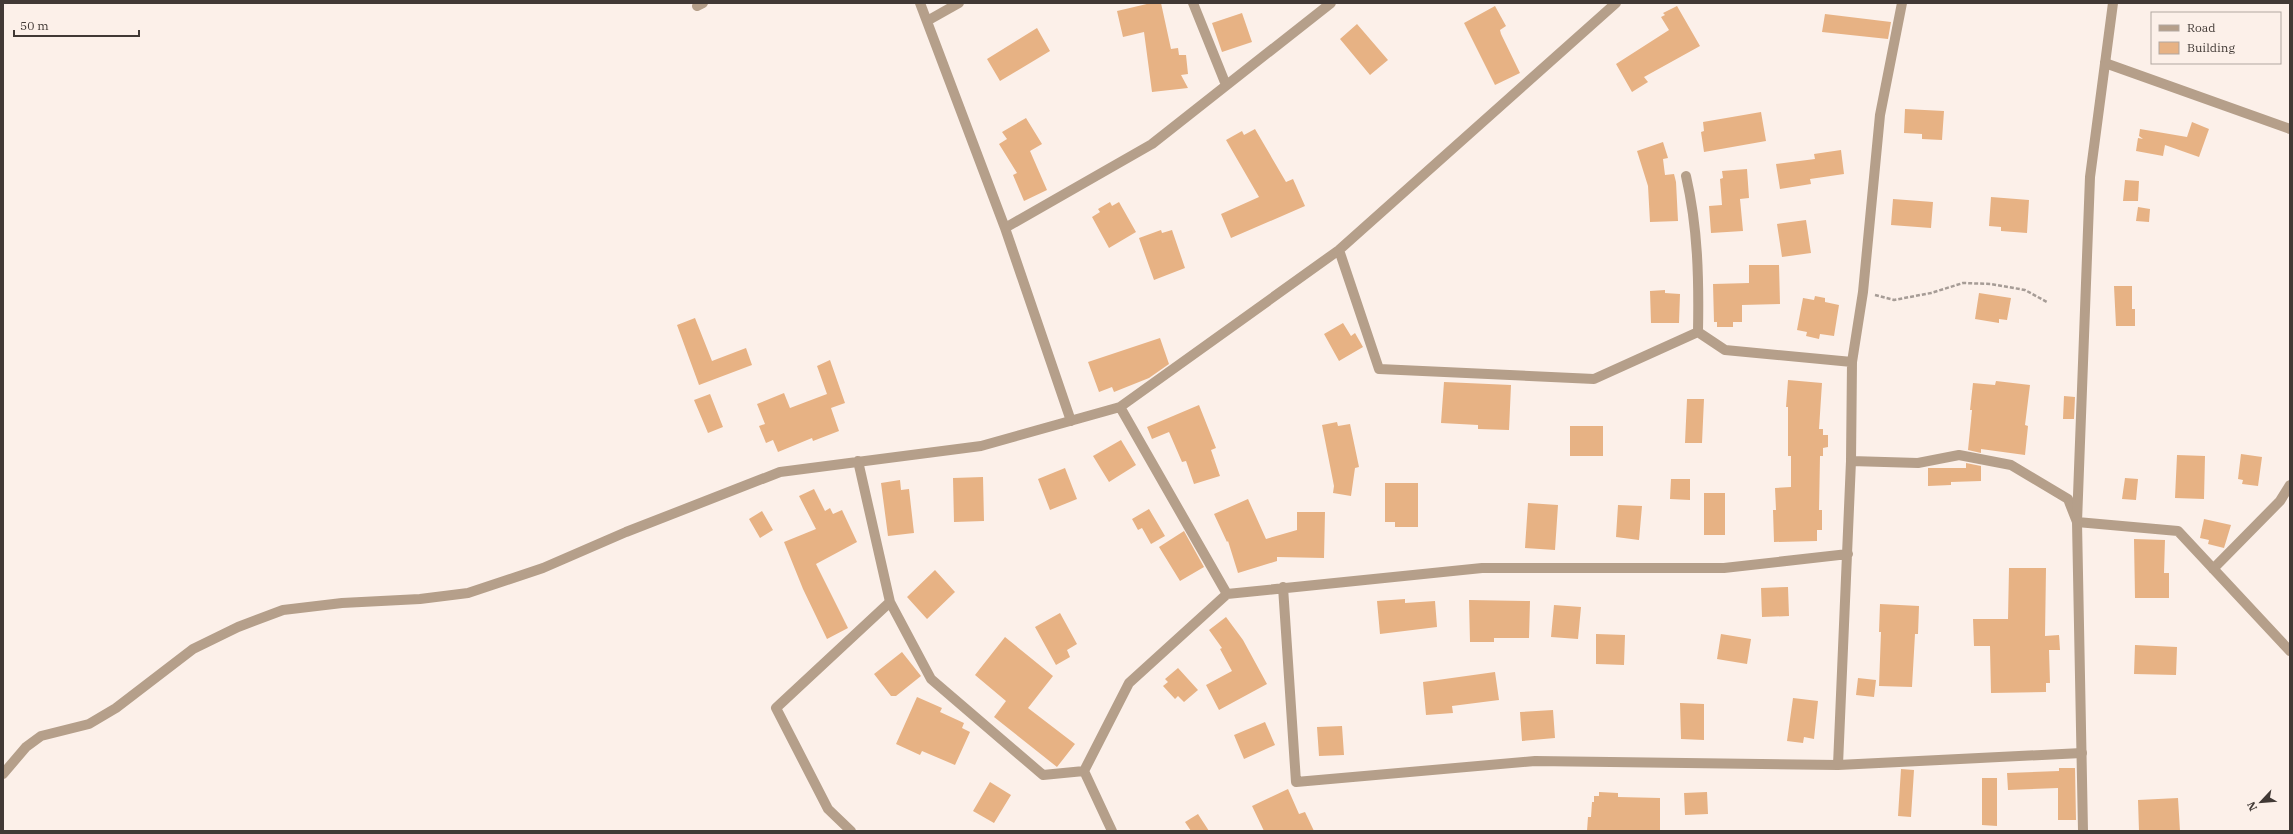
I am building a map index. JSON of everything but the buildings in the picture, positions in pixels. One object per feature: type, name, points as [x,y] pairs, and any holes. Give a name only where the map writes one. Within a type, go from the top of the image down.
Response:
[{"type":"street","points":[[920,3],[1005,228],[1072,421]]},
{"type":"street","points":[[927,21],[959,3]]},
{"type":"street","points":[[1193,3],[1226,85]]},
{"type":"street","points":[[1005,228],[1152,144],[1332,3]]},
{"type":"street","points":[[3,774],[26,747],[41,736],[88,724],[116,708],[193,649],[238,627],[283,610],[342,603],[420,599],[468,592],[543,568],[626,532],[780,472],[981,446],[1120,407],[1339,250],[1616,3]]},
{"type":"street","points":[[1838,765],[1848,554],[1852,362],[1863,292],[1880,115],[1902,3]]},
{"type":"street","points":[[2083,831],[2077,522],[2090,177],[2113,3]]},
{"type":"street","points":[[2105,63],[2290,129]]},
{"type":"street","points":[[1686,176],[1694,212],[1698,262],[1698,332]]},
{"type":"street","points":[[1339,250],[1379,369],[1594,379],[1698,332]]},
{"type":"street","points":[[1698,332],[1725,350],[1852,362]]},
{"type":"street","points":[[1120,407],[1227,594]]},
{"type":"street","points":[[1851,461],[1918,463],[1958,455],[2011,465],[2068,499],[2077,522]]},
{"type":"street","points":[[858,461],[890,602],[932,679],[1043,775],[1084,771]]},
{"type":"street","points":[[2213,569],[2280,501],[2290,485]]},
{"type":"street","points":[[2077,522],[2178,531],[2290,651]]},
{"type":"street","points":[[1084,771],[1129,683],[1227,594],[1283,587],[1482,568],[1724,568],[1848,554]]},
{"type":"street","points":[[1283,587],[1296,782],[1534,760],[1838,765],[2082,753]]},
{"type":"street","points":[[851,831],[828,809],[776,708],[890,602]]},
{"type":"street","points":[[1084,771],[1112,831]]},
{"type":"path","points":[[1863,292],[1894,300],[1931,293],[1963,282],[1990,284],[2025,290],[2048,302]]}]
